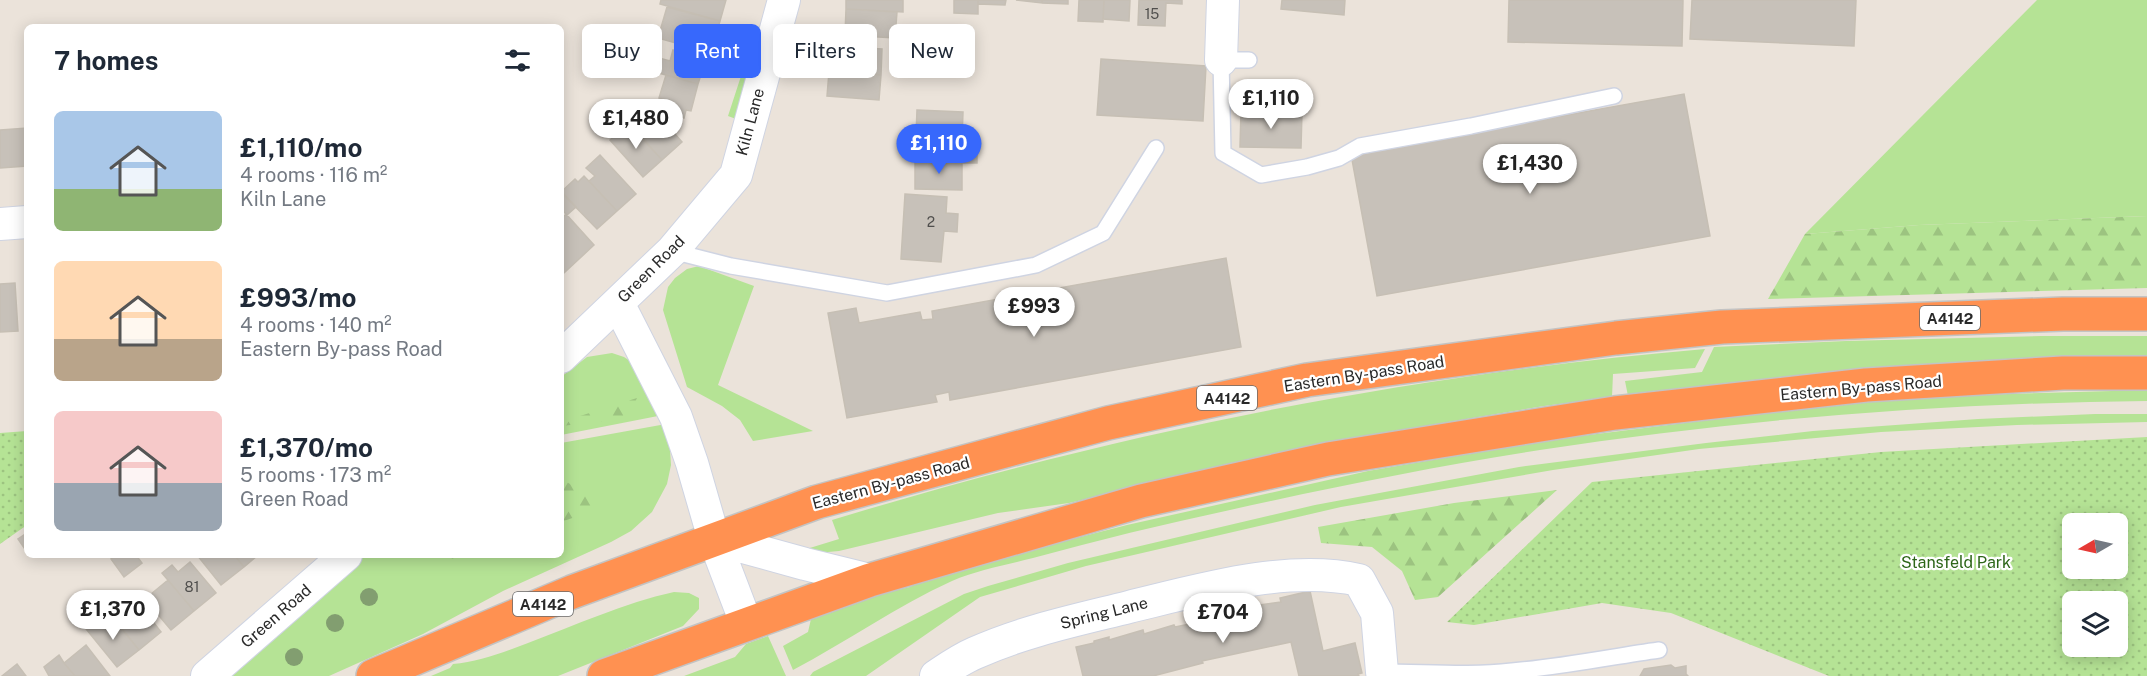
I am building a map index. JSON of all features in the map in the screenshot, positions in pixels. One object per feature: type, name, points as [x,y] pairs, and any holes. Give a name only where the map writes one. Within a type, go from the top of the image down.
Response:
[{"type":"highway","name":"Eastern By-pass Road","points":[[374,676],[572,592],[817,502],[1108,423],[1307,380],[1616,338],[1722,327],[2063,314],[2147,314]]},
{"type":"highway","name":"Eastern By-pass Road","points":[[604,676],[870,580],[1141,501],[1328,459],[1615,413],[1866,385],[2063,373],[2147,372]]},
{"type":"street","name":"Kiln Lane","points":[[736,175],[784,0]]},
{"type":"street","points":[[1223,0],[1235,60]]},
{"type":"street","name":"Green Road","points":[[564,354],[672,251],[736,175]]},
{"type":"street","points":[[0,224],[24,222]]},
{"type":"street","points":[[618,303],[676,417],[714,538],[746,624]]},
{"type":"street","points":[[714,538],[870,580]]},
{"type":"street","name":"Green Road","points":[[207,676],[343,558]]},
{"type":"street","name":"Spring Lane","points":[[936,676],[974,653],[1046,627],[1208,588],[1270,578],[1337,575],[1359,580],[1377,613],[1383,674]]},
{"type":"lane","points":[[1235,60],[1223,153],[1261,176],[1307,168],[1339,158],[1360,146],[1471,126],[1614,96]]},
{"type":"lane","points":[[672,251],[731,266],[887,293],[1036,265],[1103,233],[1156,148]]},
{"type":"lane","points":[[1383,674],[1512,671],[1659,650]]},
{"type":"green space","points":[[2037,0],[2147,0],[2147,216],[1919,225],[1805,234]]},
{"type":"green space","points":[[740,78],[748,78],[736,119],[728,116]]},
{"type":"green space","points":[[2147,216],[2147,288],[1768,299],[1805,234],[1919,225]]},
{"type":"green space","points":[[699,266],[754,286],[718,385],[813,431],[753,441],[740,420],[722,406],[687,387],[663,310],[668,287],[675,278],[687,269]]},
{"type":"green space","points":[[2041,336],[2147,336],[2147,357],[1628,396],[1625,381],[1702,372],[1714,347]]},
{"type":"green space","points":[[1705,349],[1695,368],[1613,374],[1612,397],[1407,429],[1228,466],[1069,503],[998,513],[839,551],[817,553],[800,551],[839,539],[832,520],[940,488],[1156,434],[1373,391],[1593,360]]},
{"type":"green space","points":[[612,353],[624,357],[642,369],[663,415],[564,434],[564,375],[587,357]]},
{"type":"green space","points":[[2147,390],[2147,401],[1919,409],[1767,421],[1615,439],[1423,470],[1181,521],[971,574],[911,602],[793,670],[783,646],[808,632],[811,619],[854,600],[910,587],[932,575],[1127,525],[1368,471],[1549,440],[1836,404],[1973,395]]},
{"type":"green space","points":[[637,398],[627,419],[564,426],[564,421]]},
{"type":"green space","points":[[2147,414],[2147,422],[2017,425],[1881,432],[1699,449],[1553,470],[1341,507],[1086,566],[980,597],[866,676],[810,676],[813,672],[964,594],[1068,563],[1315,505],[1519,467],[1706,443],[1813,431],[1978,419]]},
{"type":"green space","points":[[666,424],[671,465],[667,484],[652,512],[631,531],[611,542],[503,591],[423,634],[329,676],[225,676],[360,558],[564,558],[564,442]]},
{"type":"green space","points":[[24,431],[24,527],[0,544],[0,433]]},
{"type":"green space","name":"Stansfeld Park","points":[[2147,437],[2147,676],[1829,676],[1671,613],[1602,603],[1474,625],[1447,622],[1592,482],[1881,452]]},
{"type":"green space","points":[[564,481],[609,505],[564,521]]},
{"type":"green space","points":[[1557,490],[1438,597],[1415,600],[1402,571],[1372,547],[1321,543],[1318,527],[1454,503]]},
{"type":"green space","points":[[434,558],[454,558],[430,566]]},
{"type":"green space","points":[[674,592],[689,593],[699,598],[699,609],[683,626],[558,676],[431,676],[450,668],[453,664],[491,656],[618,608]]},
{"type":"green space","points":[[768,636],[786,676],[684,676],[735,657],[746,644]]},
{"type":"building","points":[[661,0],[726,0],[720,21],[660,4]]},
{"type":"building","points":[[846,0],[903,0],[903,12],[846,9]]},
{"type":"building","points":[[954,0],[978,0],[978,14],[954,13]]},
{"type":"building","points":[[978,0],[1006,0],[1005,5],[978,4]]},
{"type":"building","points":[[1016,0],[1042,0],[1042,3]]},
{"type":"building","points":[[1042,0],[1068,0],[1068,4],[1042,3]]},
{"type":"building","points":[[1079,0],[1104,0],[1103,22],[1078,21]]},
{"type":"building","points":[[1104,0],[1130,0],[1129,21],[1103,19]]},
{"type":"building","points":[[1139,0],[1182,0],[1182,4],[1166,3],[1165,26],[1138,25]]},
{"type":"building","points":[[1282,0],[1345,0],[1344,15],[1281,9]]},
{"type":"building","points":[[1509,0],[1683,0],[1682,46],[1508,42]]},
{"type":"building","points":[[1692,0],[1856,0],[1854,46],[1690,39]]},
{"type":"building","points":[[667,7],[720,21],[719,24],[674,24],[674,42],[662,39],[662,24]]},
{"type":"building","points":[[846,9],[897,12],[896,24],[889,24],[889,38],[877,37],[877,24],[845,24]]},
{"type":"building","points":[[877,49],[882,49],[881,75],[877,75]]},
{"type":"building","points":[[674,50],[674,77],[662,74],[662,59],[670,61]]},
{"type":"building","points":[[1101,59],[1206,66],[1203,121],[1097,115]]},
{"type":"building","points":[[666,75],[698,84],[691,111],[686,110],[684,118],[666,113],[669,101],[659,98]]},
{"type":"building","points":[[877,75],[881,75],[879,100],[827,96],[828,78],[877,78]]},
{"type":"building","points":[[676,78],[700,78],[698,84]]},
{"type":"building","points":[[1684,94],[1710,236],[1377,296],[1351,154]]},
{"type":"building","points":[[647,110],[656,121],[660,117],[682,142],[662,160],[627,121],[638,111],[642,115]]},
{"type":"building","points":[[917,110],[963,112],[962,140],[977,140],[977,163],[915,161]]},
{"type":"building","points":[[1241,111],[1302,112],[1301,148],[1240,147]]},
{"type":"building","points":[[629,124],[662,160],[643,177],[610,140]]},
{"type":"building","points":[[24,128],[24,166],[0,168],[0,130]]},
{"type":"building","points":[[600,155],[636,194],[617,211],[589,181],[595,176],[586,168]]},
{"type":"building","points":[[915,161],[962,162],[962,190],[915,189]]},
{"type":"building","points":[[584,176],[617,211],[597,229],[564,195],[564,189],[575,179],[578,182]]},
{"type":"building","points":[[564,194],[576,207],[567,215],[564,212]]},
{"type":"building","points":[[905,194],[947,197],[946,213],[958,214],[957,232],[944,231],[941,262],[901,259]]},
{"type":"building","points":[[566,214],[594,245],[564,273],[564,216]]},
{"type":"building","points":[[1226,258],[1241,347],[950,400],[949,392],[935,395],[937,402],[847,418],[828,313],[856,308],[859,323],[920,312],[922,320],[933,319],[932,311]]},
{"type":"building","points":[[15,283],[18,331],[0,332],[0,284]]},
{"type":"building","points":[[24,535],[24,548],[18,539]]},
{"type":"building","points":[[138,558],[142,563],[124,577],[111,559]]},
{"type":"building","points":[[199,558],[236,558],[244,567],[221,585]]},
{"type":"building","points":[[236,558],[254,558],[244,567]]},
{"type":"building","points":[[190,562],[216,593],[194,611],[162,573],[172,565],[178,572]]},
{"type":"building","points":[[168,580],[194,611],[171,630],[145,599]]},
{"type":"building","points":[[1310,591],[1323,651],[1355,643],[1362,673],[1358,674],[1359,676],[1299,676],[1291,642],[1202,661],[1203,663],[1153,676],[1083,676],[1076,647],[1143,630],[1144,634],[1174,625],[1175,627],[1195,623],[1195,625],[1233,616],[1233,614],[1252,609],[1251,606],[1281,602],[1280,598]]},
{"type":"building","points":[[121,599],[128,607],[136,600],[161,632],[139,650],[107,610]]},
{"type":"building","points":[[113,618],[139,650],[117,667],[86,629],[98,620],[104,626]]},
{"type":"building","points":[[86,645],[110,676],[75,676],[64,663]]},
{"type":"building","points":[[59,655],[75,676],[49,676],[44,667]]},
{"type":"building","points":[[17,664],[26,676],[2,676]]},
{"type":"building","points":[[1671,665],[1675,668],[1686,666],[1688,676],[1640,676],[1644,669]]}]
